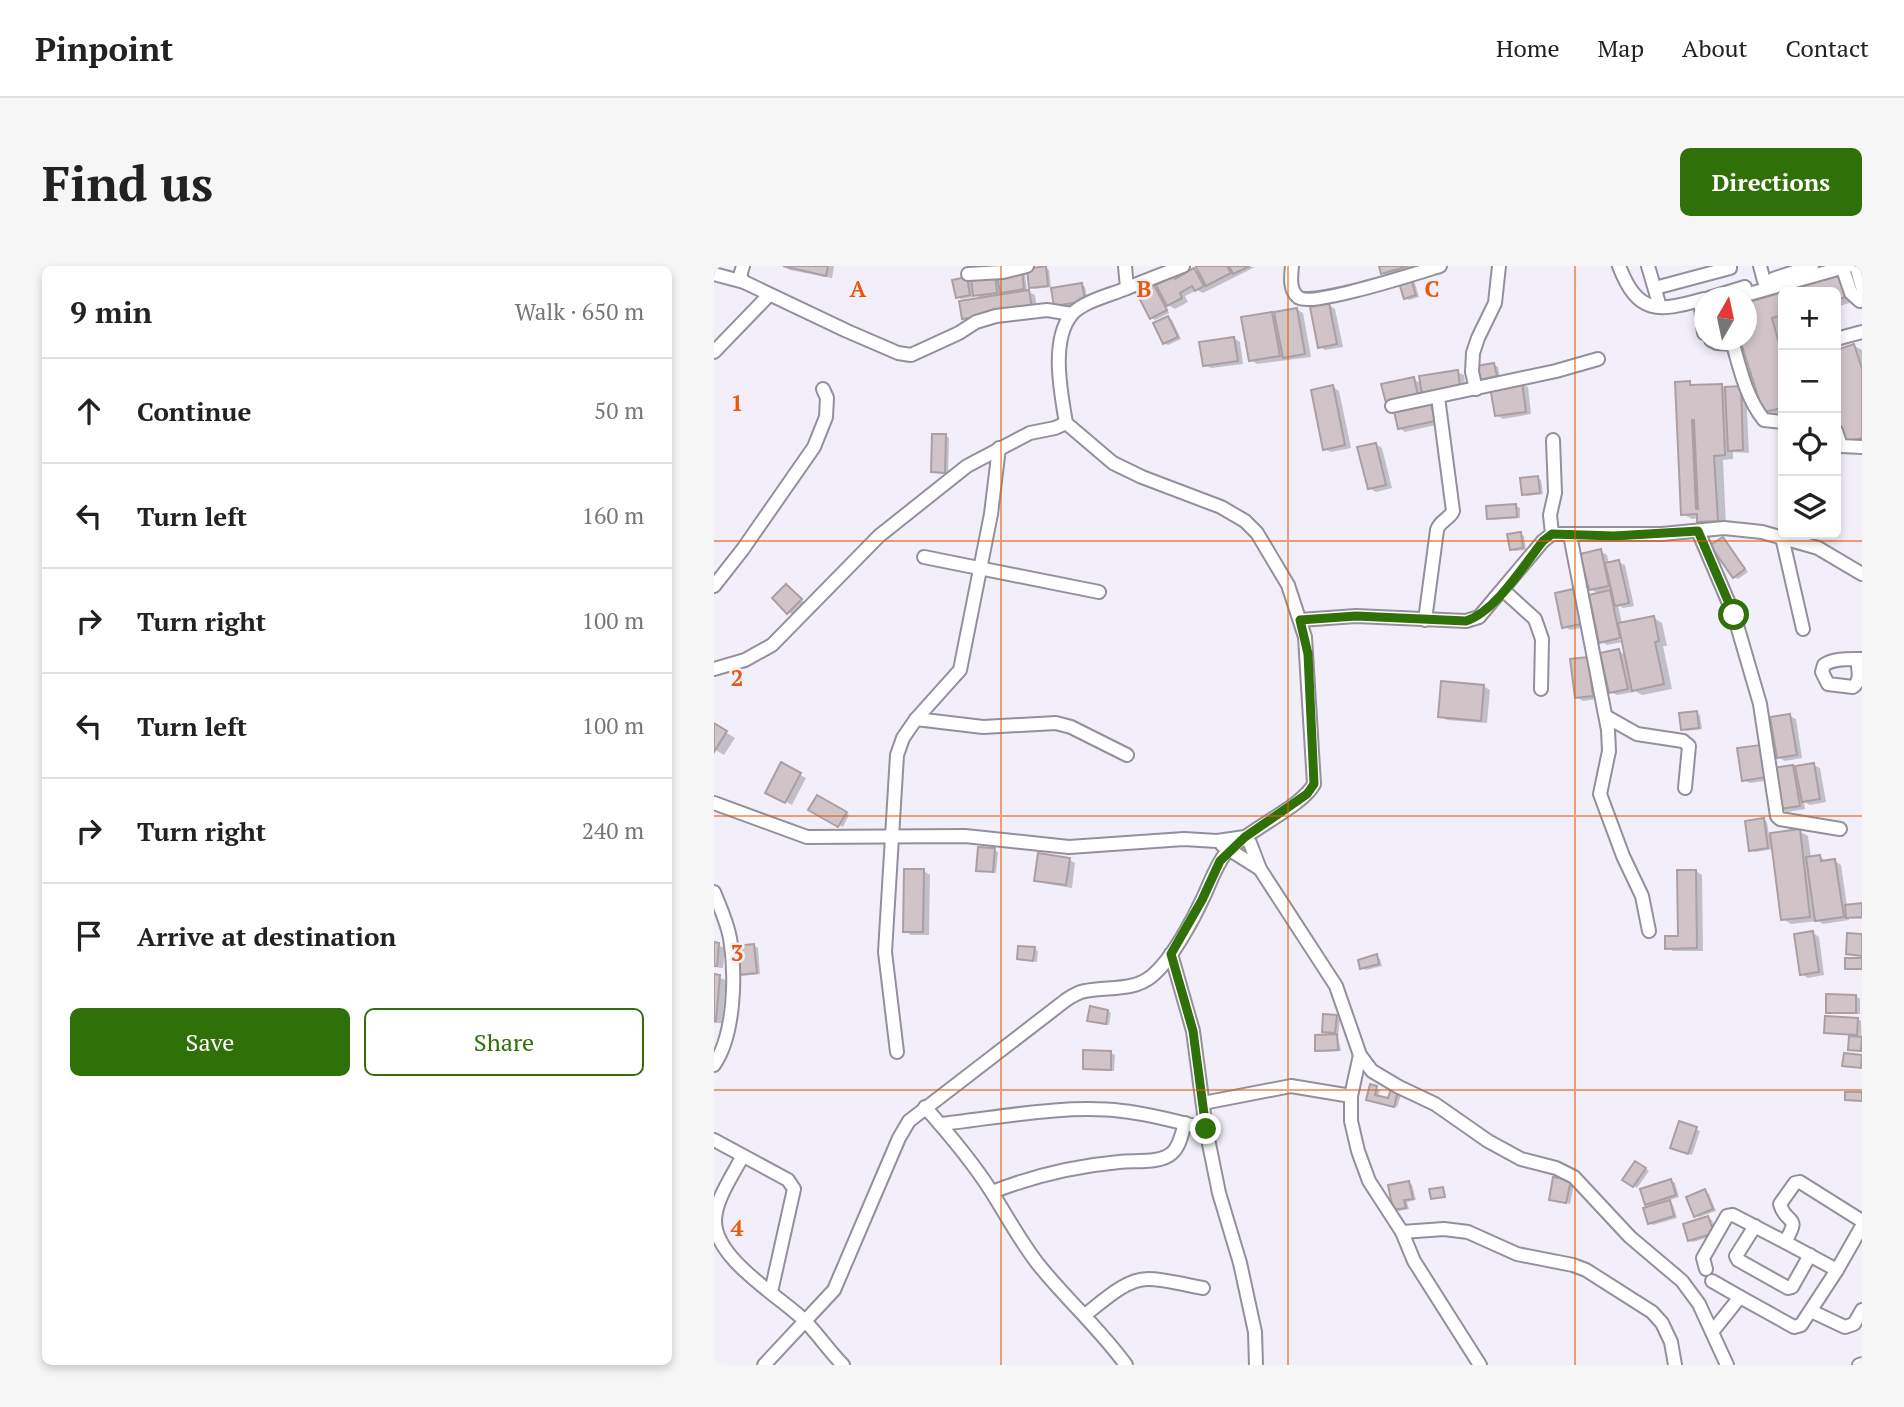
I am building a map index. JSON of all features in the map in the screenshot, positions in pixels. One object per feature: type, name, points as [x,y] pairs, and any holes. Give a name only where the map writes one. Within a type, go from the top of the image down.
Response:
[{"type":"street","points":[[716,266],[730,273],[744,272]]},
{"type":"street","points":[[968,274],[1003,272],[1027,266]]},
{"type":"street","points":[[1125,266],[1127,288]]},
{"type":"street","points":[[764,1365],[834,1290],[899,1138],[909,1121],[1066,1000],[1083,991],[1138,984],[1153,975],[1171,954],[1202,900],[1220,861],[1228,851],[1307,794],[1314,784],[1305,637],[1289,585],[1257,533],[1245,521],[1221,507],[1113,463],[1066,423],[1061,395],[1060,356],[1062,333],[1072,314],[1082,307],[1183,266]]},
{"type":"street","points":[[1292,268],[1296,296],[1311,300],[1332,297],[1440,266]]},
{"type":"street","points":[[1476,389],[1472,372],[1473,353],[1495,303],[1499,266]]},
{"type":"street","points":[[1619,266],[1636,299],[1651,307],[1694,302]]},
{"type":"street","points":[[1648,266],[1660,307]]},
{"type":"street","points":[[1655,288],[1730,266]]},
{"type":"street","points":[[1760,266],[1764,281]]},
{"type":"street","points":[[1744,287],[1812,266]]},
{"type":"street","points":[[1847,266],[1862,287]]},
{"type":"street","points":[[1757,292],[1847,266]]},
{"type":"street","points":[[1847,266],[1851,293],[1861,301]]},
{"type":"street","points":[[714,274],[744,272],[769,295],[898,353],[911,355],[959,333],[976,322],[996,316],[1047,310],[1072,314]]},
{"type":"street","points":[[714,352],[769,295]]},
{"type":"street","points":[[1841,338],[1862,332]]},
{"type":"street","points":[[1735,350],[1756,411],[1764,420],[1778,421]]},
{"type":"street","points":[[1392,407],[1556,371],[1598,359]]},
{"type":"street","points":[[714,586],[814,447],[826,417],[827,398],[823,388]]},
{"type":"street","points":[[1425,620],[1438,525],[1451,516],[1453,511],[1438,397]]},
{"type":"street","points":[[714,669],[745,660],[772,645],[879,536],[967,466],[1030,433],[1066,423]]},
{"type":"street","points":[[1552,534],[1549,515],[1555,493],[1553,440]]},
{"type":"street","points":[[1841,445],[1862,447]]},
{"type":"street","points":[[897,1052],[885,952],[897,755],[903,738],[916,719],[960,670],[991,514],[999,448]]},
{"type":"street","points":[[1300,620],[1356,616],[1466,621],[1479,617],[1543,541],[1552,534],[1662,534],[1724,528],[1778,536]]},
{"type":"street","points":[[1698,531],[1734,615],[1760,704],[1777,816],[1780,819],[1840,829]]},
{"type":"street","points":[[1570,535],[1606,717],[1608,751],[1600,794],[1623,856],[1642,896],[1649,932]]},
{"type":"street","points":[[1782,539],[1803,629]]},
{"type":"street","points":[[1789,539],[1818,548],[1862,574]]},
{"type":"street","points":[[924,557],[1099,592]]},
{"type":"street","points":[[1503,590],[1535,620],[1542,639],[1542,689]]},
{"type":"street","points":[[1606,717],[1637,734],[1683,741],[1689,746],[1685,788]]},
{"type":"street","points":[[916,719],[983,727],[1056,723],[1071,726],[1127,755]]},
{"type":"street","points":[[714,803],[807,837],[965,836],[1069,847],[1184,839],[1217,841],[1245,837]]},
{"type":"street","points":[[1245,837],[1260,869],[1336,986],[1360,1055],[1372,1071],[1435,1104],[1488,1141],[1521,1159],[1556,1168],[1574,1177],[1630,1237],[1682,1282],[1699,1304],[1727,1365]]},
{"type":"street","points":[[1217,841],[1228,851],[1260,869]]},
{"type":"street","points":[[714,892],[730,937],[733,988],[724,1042],[714,1065]]},
{"type":"street","points":[[1171,954],[1193,1031],[1206,1129],[1219,1193],[1240,1263],[1255,1332],[1256,1365]]},
{"type":"street","points":[[1360,1055],[1351,1096],[1351,1121],[1365,1171],[1402,1232],[1414,1261],[1480,1365]]},
{"type":"street","points":[[1203,1104],[1291,1086],[1351,1096]]},
{"type":"street","points":[[925,1107],[959,1145],[992,1192],[1015,1234],[1126,1365]]},
{"type":"street","points":[[940,1124],[1083,1109],[1121,1111],[1206,1129]]},
{"type":"street","points":[[992,1192],[1028,1178],[1062,1170],[1156,1160],[1171,1154],[1178,1145],[1185,1123]]},
{"type":"street","points":[[714,1140],[788,1180],[794,1189],[771,1292]]},
{"type":"street","points":[[742,1157],[719,1205],[715,1234],[725,1249],[804,1320],[844,1365]]},
{"type":"street","points":[[1785,1242],[1794,1226],[1780,1204],[1795,1183],[1800,1182],[1861,1228],[1837,1270],[1811,1311],[1801,1325],[1794,1327],[1740,1297],[1709,1275],[1703,1258],[1727,1216],[1733,1215],[1837,1270]]},
{"type":"street","points":[[1755,1226],[1737,1256],[1738,1260],[1788,1288],[1792,1287],[1810,1255]]},
{"type":"street","points":[[1402,1232],[1444,1229],[1468,1232],[1517,1254],[1586,1270],[1652,1312],[1662,1323],[1671,1342],[1675,1365]]},
{"type":"street","points":[[1085,1315],[1140,1280],[1149,1279],[1203,1288]]},
{"type":"street","points":[[1712,1332],[1740,1297]]},
{"type":"street","points":[[1811,1311],[1844,1327],[1854,1324],[1862,1310]]},
{"type":"building","points":[[783,266],[828,266],[826,276]]},
{"type":"building","points":[[1046,266],[1048,286],[1029,288],[1027,269]]},
{"type":"building","points":[[1197,266],[1227,266],[1231,273],[1206,286]]},
{"type":"building","points":[[1229,266],[1250,266],[1233,274]]},
{"type":"building","points":[[1379,266],[1408,266],[1381,274]]},
{"type":"building","points":[[1194,268],[1204,286],[1195,291],[1192,286],[1180,293],[1182,298],[1167,306],[1156,285],[1173,276],[1175,279]]},
{"type":"building","points":[[1022,270],[1024,289],[1000,293],[997,274]]},
{"type":"building","points":[[995,274],[997,293],[973,296],[971,277]]},
{"type":"building","points":[[1840,275],[1849,296],[1841,298],[1841,287],[1800,287]]},
{"type":"building","points":[[1410,276],[1416,295],[1404,299],[1398,280]]},
{"type":"building","points":[[967,277],[970,295],[956,298],[952,280]]},
{"type":"building","points":[[1082,283],[1085,301],[1054,306],[1051,288]]},
{"type":"building","points":[[1153,283],[1167,310],[1150,319],[1136,292]]},
{"type":"building","points":[[1029,290],[1032,308],[962,319],[959,301]]},
{"type":"building","points":[[1778,293],[1778,316],[1772,318],[1778,340],[1778,409],[1763,412],[1743,350],[1757,350],[1757,300]]},
{"type":"building","points":[[1329,303],[1337,344],[1318,348],[1310,307]]},
{"type":"building","points":[[1297,308],[1305,354],[1283,358],[1274,312]]},
{"type":"building","points":[[1272,312],[1280,356],[1249,361],[1241,317]]},
{"type":"building","points":[[1168,316],[1178,337],[1163,344],[1153,323]]},
{"type":"building","points":[[1234,337],[1238,361],[1203,366],[1199,342]]},
{"type":"building","points":[[1854,344],[1862,369],[1862,438],[1845,442],[1841,440],[1841,348]]},
{"type":"building","points":[[1494,363],[1497,376],[1479,380],[1476,366]]},
{"type":"building","points":[[1458,370],[1460,388],[1422,394],[1419,376]]},
{"type":"building","points":[[1414,377],[1418,396],[1386,403],[1381,384]]},
{"type":"building","points":[[1690,381],[1690,385],[1722,384],[1725,455],[1714,456],[1718,521],[1697,522],[1697,514],[1681,515],[1675,382]],"holes":[[[1692,420],[1694,420],[1698,509]]]},
{"type":"building","points":[[1522,382],[1526,412],[1495,416],[1490,387]]},
{"type":"building","points":[[1333,385],[1345,445],[1323,450],[1311,390]]},
{"type":"building","points":[[1741,386],[1743,450],[1728,451],[1725,387]]},
{"type":"building","points":[[1431,403],[1435,421],[1398,429],[1394,411]]},
{"type":"building","points":[[932,434],[946,434],[945,473],[931,472]]},
{"type":"building","points":[[1376,443],[1386,485],[1368,489],[1357,447]]},
{"type":"building","points":[[1538,476],[1540,493],[1522,495],[1520,478]]},
{"type":"building","points":[[1516,504],[1517,517],[1487,519],[1486,506]]},
{"type":"building","points":[[1521,532],[1523,548],[1510,550],[1507,534]]},
{"type":"building","points":[[1723,537],[1745,569],[1733,578],[1710,545]]},
{"type":"building","points":[[1601,549],[1609,586],[1589,590],[1580,554]]},
{"type":"building","points":[[1619,560],[1629,603],[1615,606],[1605,563]]},
{"type":"building","points":[[786,584],[802,599],[787,614],[772,598]]},
{"type":"building","points":[[1573,589],[1581,624],[1562,628],[1555,593]]},
{"type":"building","points":[[1610,590],[1620,638],[1599,643],[1589,595]]},
{"type":"building","points":[[1654,616],[1659,641],[1655,642],[1664,684],[1632,691],[1618,623]]},
{"type":"building","points":[[1619,649],[1628,689],[1609,693],[1600,653]]},
{"type":"building","points":[[1588,657],[1593,696],[1575,698],[1570,659]]},
{"type":"building","points":[[1441,681],[1484,685],[1481,721],[1438,717]]},
{"type":"building","points":[[1697,711],[1699,728],[1681,730],[1679,713]]},
{"type":"building","points":[[1790,714],[1797,755],[1777,758],[1770,717]]},
{"type":"building","points":[[714,723],[727,731],[714,752]]},
{"type":"building","points":[[1761,745],[1766,777],[1742,781],[1737,748]]},
{"type":"building","points":[[781,762],[801,773],[785,803],[765,793]]},
{"type":"building","points":[[1814,763],[1820,799],[1802,802],[1795,766]]},
{"type":"building","points":[[1793,765],[1800,806],[1779,809],[1772,768]]},
{"type":"building","points":[[817,795],[847,812],[838,827],[808,810]]},
{"type":"building","points":[[1764,818],[1768,848],[1749,851],[1745,821]]},
{"type":"building","points":[[1800,829],[1810,917],[1781,920],[1770,833]]},
{"type":"building","points":[[978,847],[995,848],[993,872],[976,871]]},
{"type":"building","points":[[1038,853],[1070,858],[1066,885],[1034,881]]},
{"type":"building","points":[[1820,855],[1821,861],[1835,859],[1844,917],[1815,921],[1806,857]]},
{"type":"building","points":[[904,869],[924,869],[923,932],[903,932]]},
{"type":"building","points":[[1677,870],[1696,870],[1697,948],[1665,949],[1665,936],[1678,936]]},
{"type":"building","points":[[1862,903],[1862,917],[1846,918],[1845,905]]},
{"type":"building","points":[[1813,931],[1819,972],[1800,975],[1794,934]]},
{"type":"building","points":[[1847,933],[1862,934],[1862,956],[1846,954]]},
{"type":"building","points":[[714,942],[719,943],[717,966],[714,966]]},
{"type":"building","points":[[754,944],[757,973],[737,975],[734,946]]},
{"type":"building","points":[[1018,946],[1035,947],[1033,961],[1017,959]]},
{"type":"building","points":[[1377,954],[1379,964],[1360,969],[1358,960]]},
{"type":"building","points":[[1845,958],[1862,958],[1862,969],[1845,969]]},
{"type":"building","points":[[714,974],[720,975],[716,1021],[714,1021]]},
{"type":"building","points":[[1826,994],[1856,995],[1856,1013],[1826,1013]]},
{"type":"building","points":[[1090,1006],[1108,1010],[1106,1024],[1087,1021]]},
{"type":"building","points":[[1323,1014],[1337,1015],[1335,1033],[1322,1032]]},
{"type":"building","points":[[1825,1016],[1858,1018],[1857,1035],[1824,1033]]},
{"type":"building","points":[[1337,1034],[1338,1050],[1315,1051],[1315,1035]]},
{"type":"building","points":[[1849,1036],[1862,1037],[1861,1051],[1848,1050]]},
{"type":"building","points":[[1083,1050],[1111,1051],[1111,1070],[1083,1069]]},
{"type":"building","points":[[1844,1053],[1862,1055],[1861,1068],[1842,1066]]},
{"type":"building","points":[[1370,1084],[1377,1086],[1375,1095],[1388,1098],[1391,1089],[1398,1091],[1394,1107],[1366,1100]]},
{"type":"building","points":[[1845,1092],[1862,1092],[1862,1101],[1845,1100]]},
{"type":"building","points":[[1679,1121],[1697,1127],[1688,1154],[1670,1148]]},
{"type":"building","points":[[1635,1161],[1646,1168],[1633,1187],[1622,1180]]},
{"type":"building","points":[[1553,1177],[1571,1180],[1566,1203],[1549,1200]]},
{"type":"building","points":[[1671,1179],[1676,1195],[1645,1205],[1640,1189]]},
{"type":"building","points":[[1409,1181],[1413,1199],[1404,1200],[1406,1208],[1393,1210],[1388,1185]]},
{"type":"building","points":[[1443,1187],[1445,1197],[1431,1199],[1429,1189]]},
{"type":"building","points":[[1705,1189],[1713,1209],[1694,1217],[1686,1197]]},
{"type":"building","points":[[1670,1200],[1674,1216],[1648,1224],[1643,1208]]},
{"type":"building","points":[[1708,1216],[1714,1233],[1688,1241],[1683,1224]]},
{"type":"route","points":[[1206,1129],[1193,1031],[1171,954],[1202,900],[1220,861],[1228,851],[1307,794],[1314,784],[1308,654],[1300,620],[1356,616],[1466,621],[1479,617],[1494,602],[1543,541],[1552,534],[1614,536],[1698,531],[1734,615]]}]
